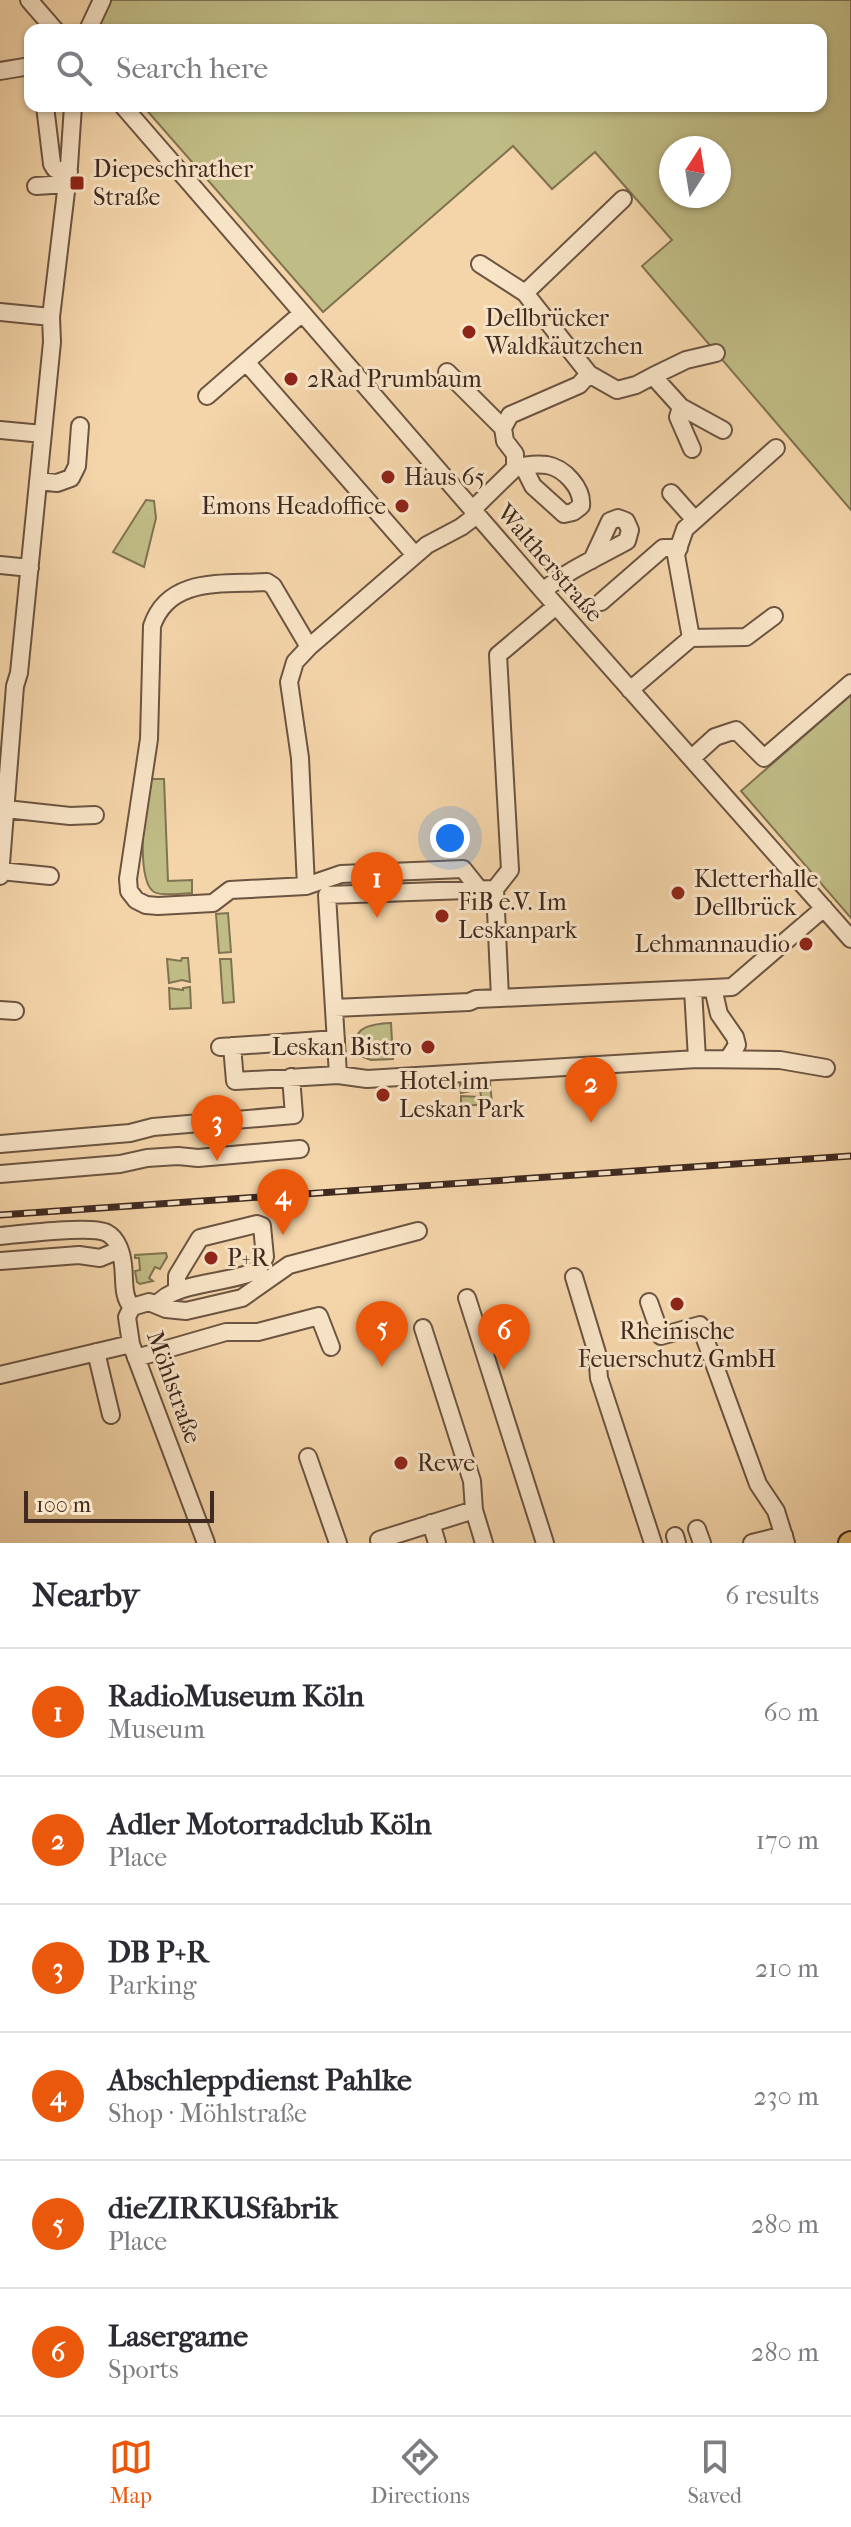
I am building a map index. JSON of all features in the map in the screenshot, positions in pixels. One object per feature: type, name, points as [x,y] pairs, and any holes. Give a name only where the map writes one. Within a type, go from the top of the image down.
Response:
[{"type":"street","points":[[29,0],[50,24]]},
{"type":"street","points":[[91,24],[102,0]]},
{"type":"street","points":[[0,71],[24,67]]},
{"type":"street","points":[[46,112],[52,164],[68,178]]},
{"type":"street","points":[[50,876],[0,874],[6,809],[4,777],[30,568],[52,342],[51,317],[73,112]]},
{"type":"street","name":"Waltherstraße","points":[[128,112],[556,606],[851,939]]},
{"type":"street","points":[[36,186],[68,178]]},
{"type":"street","points":[[525,293],[623,199]]},
{"type":"street","points":[[480,264],[525,293],[589,374],[617,390],[636,385],[671,366],[716,353]]},
{"type":"street","points":[[0,312],[51,317]]},
{"type":"street","points":[[207,396],[301,314]]},
{"type":"street","points":[[246,362],[415,555]]},
{"type":"street","points":[[306,886],[300,758],[289,682],[295,662],[415,555],[474,512],[519,467],[515,454],[505,441],[503,428],[447,372]]},
{"type":"street","points":[[503,428],[510,415],[579,385],[589,374]]},
{"type":"street","points":[[653,376],[681,407],[723,430]]},
{"type":"street","points":[[681,407],[678,417],[692,449]]},
{"type":"street","points":[[38,481],[57,483],[71,478],[77,466],[80,426]]},
{"type":"street","points":[[0,430],[43,434]]},
{"type":"street","points":[[691,638],[676,555],[685,529],[776,448]]},
{"type":"street","points":[[671,493],[695,520]]},
{"type":"street","points":[[601,602],[663,548],[679,548]]},
{"type":"street","points":[[543,591],[562,575],[592,560]]},
{"type":"street","points":[[0,565],[30,568]]},
{"type":"street","points":[[309,647],[273,586],[267,582],[193,586],[179,591],[157,612],[152,626],[149,739],[128,879],[129,891],[136,900],[158,906],[213,903],[230,890],[306,886],[341,874],[463,869],[487,889],[500,998]]},
{"type":"street","points":[[306,886],[327,895],[487,889],[510,870],[498,655],[556,606]]},
{"type":"street","points":[[630,690],[691,638],[746,637],[774,616]]},
{"type":"street","points":[[692,758],[715,737],[736,730],[764,758],[851,683]]},
{"type":"street","points":[[6,809],[70,816],[95,815]]},
{"type":"street","points":[[327,895],[338,1075]]},
{"type":"street","points":[[334,1008],[732,987],[824,908]]},
{"type":"street","points":[[713,988],[719,1014],[737,1045],[728,1059]]},
{"type":"street","points":[[693,989],[697,1059]]},
{"type":"street","points":[[336,1039],[226,1047],[235,1081],[338,1075],[367,1079],[697,1059],[780,1060],[826,1068]]},
{"type":"street","points":[[0,1144],[294,1115],[291,1077]]},
{"type":"street","points":[[0,1174],[120,1164],[162,1157],[198,1158],[300,1149]]},
{"type":"street","points":[[157,1305],[162,1298],[177,1291],[258,1270],[265,1257],[265,1232],[257,1224],[204,1236],[177,1276],[177,1291]]},
{"type":"street","points":[[0,1236],[102,1230],[111,1234],[123,1260],[125,1314]]},
{"type":"street","name":"Möhlstraße","points":[[206,1543],[134,1351],[125,1314],[149,1302],[186,1311],[242,1298],[289,1265],[418,1231]]},
{"type":"street","points":[[0,1261],[79,1255],[100,1258],[119,1250]]},
{"type":"street","points":[[574,1277],[597,1353],[599,1378],[653,1543]]},
{"type":"street","points":[[467,1298],[545,1543]]},
{"type":"street","points":[[649,1302],[661,1336],[700,1325],[758,1484],[776,1511],[785,1539],[745,1540]]},
{"type":"street","points":[[0,1375],[96,1352],[134,1351],[226,1332],[258,1332],[319,1316],[331,1347]]},
{"type":"street","points":[[423,1328],[472,1481],[474,1510],[484,1543]]},
{"type":"street","points":[[96,1352],[111,1415]]},
{"type":"street","points":[[308,1457],[338,1543]]},
{"type":"street","points":[[379,1542],[474,1510]]},
{"type":"street","points":[[428,1524],[431,1543]]},
{"type":"street","points":[[428,1524],[437,1543]]},
{"type":"shaded area","points":[[108,0],[851,0],[851,510],[642,266],[672,240],[595,152],[552,189],[513,146],[323,312],[148,112],[827,112],[827,24],[98,24]]},
{"type":"shaded area","points":[[146,500],[154,501],[156,518],[144,567],[113,552]]},
{"type":"shaded area","points":[[851,695],[851,918],[741,791]]},
{"type":"shaded area","points":[[148,779],[164,779],[168,881],[192,880],[192,893],[167,895],[154,892],[148,885],[143,839]]},
{"type":"shaded area","points":[[228,913],[231,952],[219,953],[216,914]]},
{"type":"shaded area","points":[[188,958],[190,982],[169,983],[167,959],[181,961]]},
{"type":"shaded area","points":[[220,959],[231,959],[234,1002],[223,1003]]},
{"type":"shaded area","points":[[190,987],[191,1008],[170,1009],[169,988],[183,990]]},
{"type":"shaded area","points":[[391,1023],[393,1059],[371,1060],[363,1057],[358,1048],[358,1034],[367,1027]]},
{"type":"shaded area","points":[[490,1082],[492,1104],[461,1106],[461,1096],[481,1097],[480,1089],[461,1093],[460,1084]]},
{"type":"shaded area","points":[[166,1253],[160,1269],[155,1267],[149,1278],[153,1281],[137,1282],[135,1271],[140,1270],[139,1258],[135,1255]]},
{"type":"railway","points":[[0,1215],[851,1156]]},
{"type":"place","name":"Diepeschrather Straße","points":[[77,183]]},
{"type":"place","name":"Dellbrücker Waldkäutzchen","points":[[469,332]]},
{"type":"place","name":"2Rad Prumbaum","points":[[291,379]]},
{"type":"place","name":"Haus 65","points":[[388,477]]},
{"type":"place","name":"Emons Headoffice","points":[[402,506]]},
{"type":"place","name":"Kletterhalle Dellbrück","points":[[678,893]]},
{"type":"place","name":"FiB e.V. Im Leskanpark","points":[[442,916]]},
{"type":"place","name":"RadioMuseum Köln","points":[[377,918]]},
{"type":"place","name":"Lehmannaudio","points":[[806,944]]},
{"type":"place","name":"Leskan Bistro","points":[[428,1047]]},
{"type":"place","name":"Hotel im Leskan Park","points":[[383,1095]]},
{"type":"place","name":"Adler Motorradclub Köln","points":[[591,1123]]},
{"type":"place","name":"DB P+R","points":[[217,1161]]},
{"type":"place","name":"Abschleppdienst Pahlke","points":[[283,1235]]},
{"type":"place","name":"P+R","points":[[211,1258]]},
{"type":"place","name":"Rheinische Feuerschutz GmbH","points":[[677,1304]]},
{"type":"place","name":"dieZIRKUSfabrik","points":[[382,1367]]},
{"type":"place","name":"Lasergame","points":[[504,1370]]},
{"type":"place","name":"Rewe","points":[[401,1463]]}]
